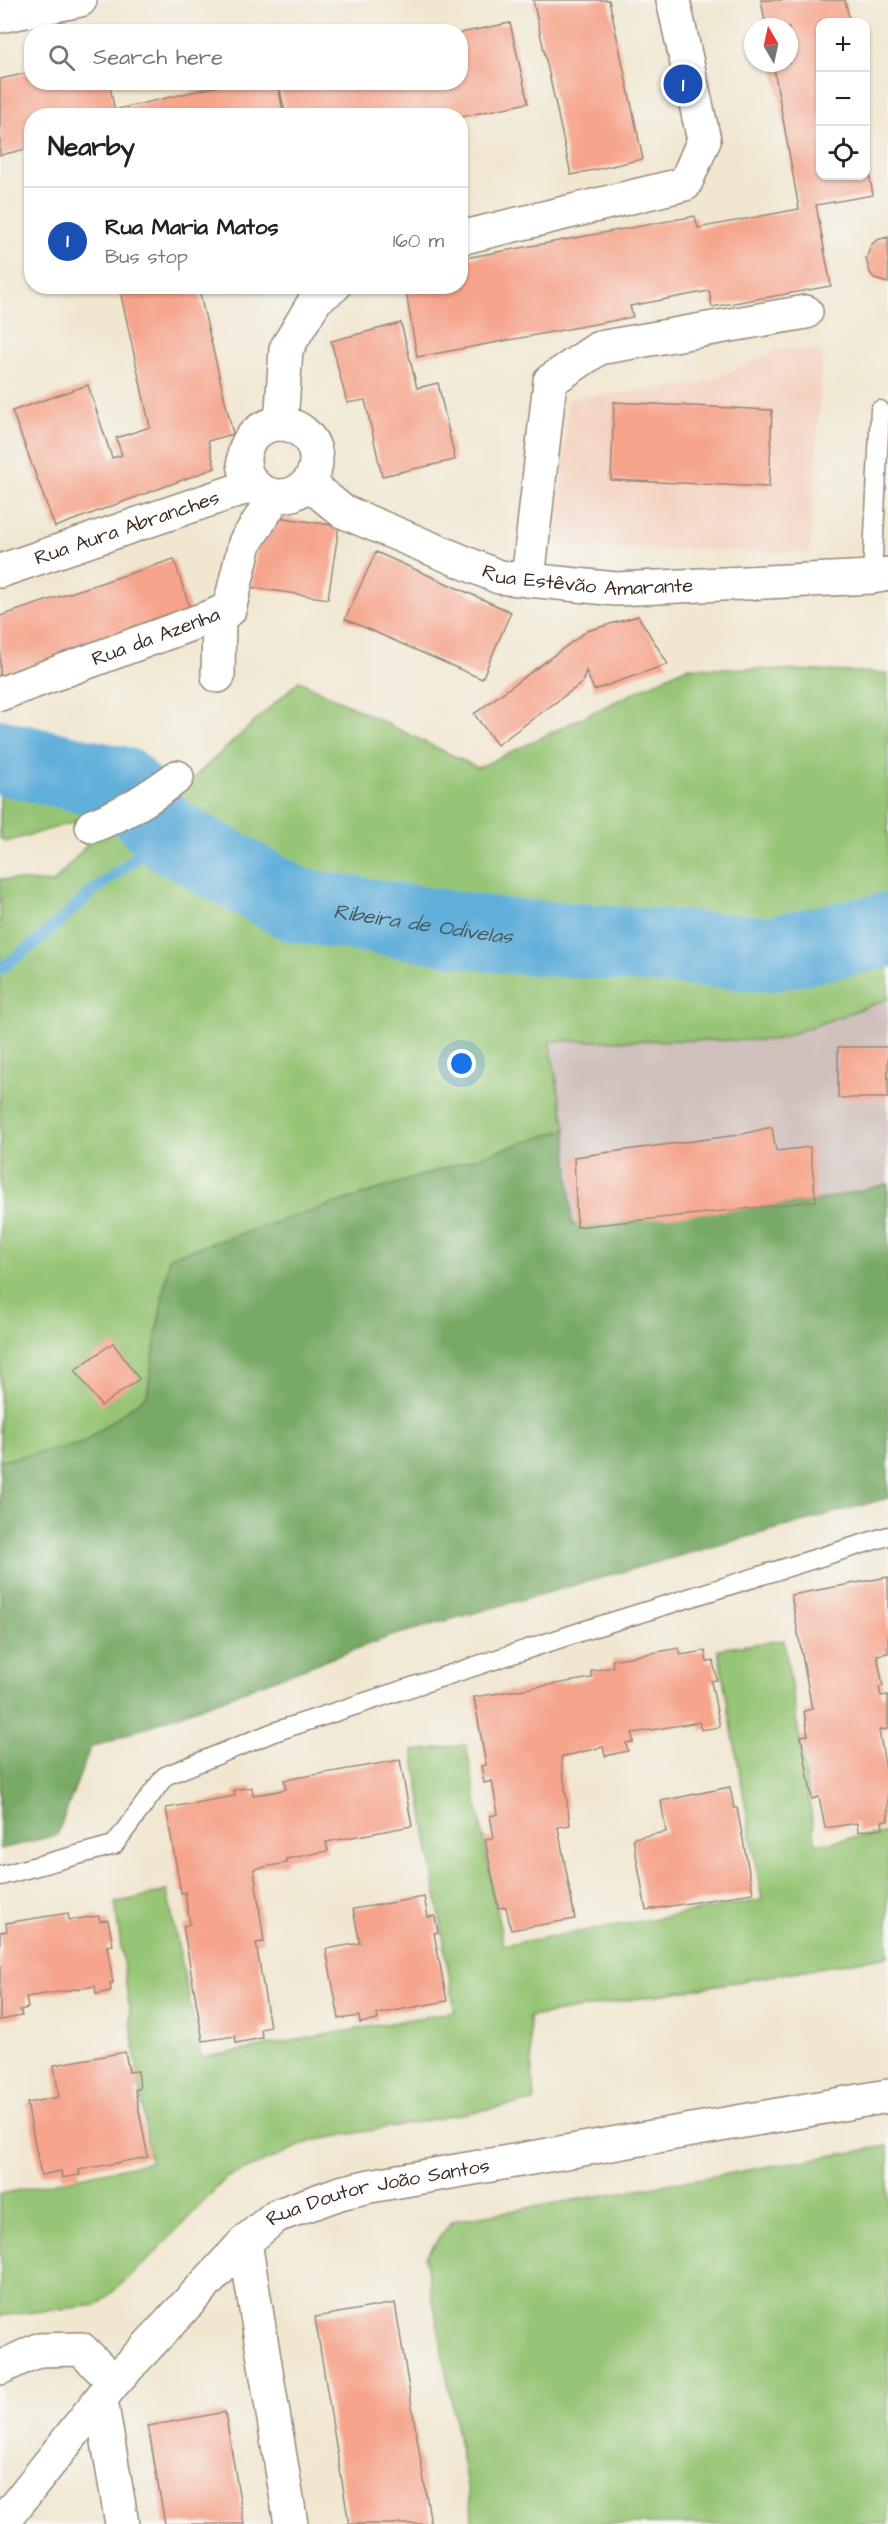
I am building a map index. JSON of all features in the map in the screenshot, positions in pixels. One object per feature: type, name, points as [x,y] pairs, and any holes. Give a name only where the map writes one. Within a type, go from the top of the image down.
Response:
[{"type":"street","points":[[0,16],[80,0]]},
{"type":"street","points":[[468,236],[685,184],[704,140],[673,0]]},
{"type":"street","points":[[281,424],[286,349],[316,299],[323,294]]},
{"type":"street","points":[[528,580],[550,381],[599,348],[806,312]]},
{"type":"street","points":[[281,424],[302,432],[315,450],[314,473],[308,483],[299,492],[264,491],[244,464],[250,440],[269,426],[281,424]]},
{"type":"street","name":"Rua Estêvão Amarante","points":[[308,483],[342,511],[500,578],[616,589],[880,575]]},
{"type":"street","name":"Rua Aura Abranches","points":[[0,571],[264,491]]},
{"type":"street","name":"Rua da Azenha","points":[[0,694],[229,610],[245,543],[264,491]]},
{"type":"street","points":[[218,676],[219,613]]},
{"type":"street","points":[[92,826],[118,816],[145,801],[177,777]]},
{"type":"street","name":"Rua Doutor João Santos","points":[[1,2524],[107,2391],[245,2242],[276,2216],[340,2193],[369,2186],[888,2096]]},
{"type":"street","points":[[245,2242],[291,2524]]},
{"type":"street","points":[[0,2368],[38,2350],[81,2349],[107,2391],[122,2524]]},
{"type":"lane","points":[[880,410],[880,575]]},
{"type":"lane","points":[[0,1876],[114,1845],[165,1776],[274,1732],[589,1629],[888,1536]]},
{"type":"shaded area","points":[[777,350],[823,350],[810,553],[557,546],[568,399],[703,383]]},
{"type":"shaded area","points":[[888,999],[888,1184],[816,1201],[572,1225],[566,1129],[548,1041],[775,1040]]},
{"type":"green space","points":[[687,667],[888,673],[888,999],[775,1040],[549,1041],[566,1129],[169,1257],[147,1395],[83,1443],[0,1461],[0,879],[53,883],[119,809],[6,842],[0,838],[0,720],[96,741],[179,791],[299,681],[478,768]]},
{"type":"green space","points":[[566,1129],[572,1225],[816,1201],[888,1184],[888,1498],[391,1636],[90,1748],[57,1835],[0,1849],[0,1461],[83,1443],[147,1395],[169,1257]]},
{"type":"green space","points":[[784,1640],[816,1844],[888,1832],[888,1956],[529,2017],[534,2101],[312,2141],[226,2178],[149,2259],[98,2305],[0,2316],[0,2194],[150,2162],[115,1903],[167,1891],[201,2058],[455,2011],[413,1751],[466,1745],[503,1945],[762,1900],[718,1649]]},
{"type":"green space","points":[[888,2146],[888,2524],[474,2524],[425,2257],[452,2221]]},
{"type":"building","points":[[533,0],[609,0],[643,159],[571,175]]},
{"type":"building","points":[[761,0],[845,0],[849,18],[816,18],[816,180],[870,180],[870,178],[873,195],[816,205],[831,286],[712,307],[709,291],[630,306],[633,317],[417,357],[406,294],[468,294],[468,258],[695,216],[698,228],[799,209],[775,72],[798,72],[798,18],[764,18]]},
{"type":"building","points":[[510,23],[528,103],[468,115],[468,108],[284,108],[280,90],[468,90],[468,31]]},
{"type":"building","points":[[24,74],[24,90],[111,90],[114,108],[24,108],[24,150],[0,155],[0,79]]},
{"type":"building","points":[[201,90],[279,90],[282,108],[122,108]]},
{"type":"building","points":[[888,237],[888,283],[875,279],[870,273],[866,259],[871,245],[877,240]]},
{"type":"building","points":[[121,294],[200,294],[233,434],[208,441],[215,468],[55,527],[12,411],[88,385],[112,458],[122,455],[116,438],[150,427]]},
{"type":"building","points":[[401,323],[417,388],[438,383],[455,460],[382,476],[365,400],[347,403],[331,341]]},
{"type":"building","points":[[614,402],[772,410],[769,487],[611,480]]},
{"type":"building","points":[[262,515],[339,526],[328,599],[251,587]]},
{"type":"building","points":[[376,552],[511,612],[482,679],[345,619]]},
{"type":"building","points":[[174,559],[196,628],[0,683],[0,616]]},
{"type":"building","points":[[638,616],[668,664],[594,690],[586,671],[582,683],[497,745],[474,714],[587,631]]},
{"type":"building","points":[[838,1047],[888,1047],[888,1098],[838,1098]]},
{"type":"building","points":[[772,1127],[776,1151],[810,1147],[816,1201],[577,1227],[574,1157],[738,1135]]},
{"type":"building","points":[[113,1343],[139,1379],[101,1406],[75,1370]]},
{"type":"building","points":[[888,1577],[888,1653],[877,1655],[883,1686],[879,1687],[881,1696],[888,1695],[888,1729],[879,1730],[888,1782],[888,1820],[882,1821],[883,1828],[858,1832],[857,1823],[825,1828],[819,1797],[812,1799],[801,1736],[808,1735],[804,1711],[812,1709],[791,1595]]},
{"type":"building","points":[[679,1648],[681,1655],[705,1651],[707,1662],[713,1661],[717,1680],[711,1681],[720,1727],[701,1730],[699,1722],[632,1733],[633,1742],[626,1743],[628,1751],[605,1756],[603,1747],[561,1757],[570,1825],[558,1827],[575,1919],[511,1930],[506,1907],[498,1908],[485,1839],[494,1838],[490,1816],[498,1814],[492,1781],[484,1783],[481,1766],[486,1765],[474,1697],[592,1678],[591,1671],[613,1667],[612,1660]]},
{"type":"building","points":[[400,1760],[412,1826],[326,1842],[328,1851],[286,1859],[287,1863],[254,1869],[264,1942],[256,1943],[270,2027],[261,2029],[262,2038],[236,2043],[235,2036],[203,2041],[183,1926],[190,1924],[185,1892],[181,1893],[166,1808],[235,1796],[234,1790],[252,1787],[253,1795],[274,1792],[286,1789],[284,1780]]},
{"type":"building","points":[[730,1787],[734,1808],[737,1808],[753,1893],[646,1910],[633,1838],[666,1832],[661,1801]]},
{"type":"building","points":[[424,1897],[428,1917],[435,1916],[438,1933],[434,1933],[447,2001],[377,2014],[378,2020],[360,2023],[359,2016],[339,2019],[326,1949],[360,1943],[353,1909]]},
{"type":"building","points":[[68,1913],[69,1920],[99,1916],[100,1921],[108,1920],[113,1945],[107,1946],[113,1983],[110,1983],[111,1991],[96,1994],[95,1986],[26,1997],[28,2008],[20,2010],[22,2016],[0,2020],[0,1932],[7,1931],[6,1923]]},
{"type":"building","points":[[125,2052],[129,2072],[138,2071],[140,2088],[135,2090],[148,2157],[79,2170],[80,2175],[62,2178],[61,2171],[41,2175],[27,2103],[59,2097],[54,2065]]},
{"type":"building","points":[[395,2303],[431,2524],[349,2524],[315,2317]]},
{"type":"building","points":[[225,2412],[244,2524],[165,2524],[148,2426]]},
{"type":"waterway","name":"Ribeira de Odivelas","points":[[0,757],[122,784],[167,834],[296,905],[496,935],[769,954],[888,930]]},
{"type":"waterway","points":[[0,969],[40,939],[93,891],[167,834]]},
{"type":"place","name":"Rua Maria Matos","points":[[683,84]]}]
